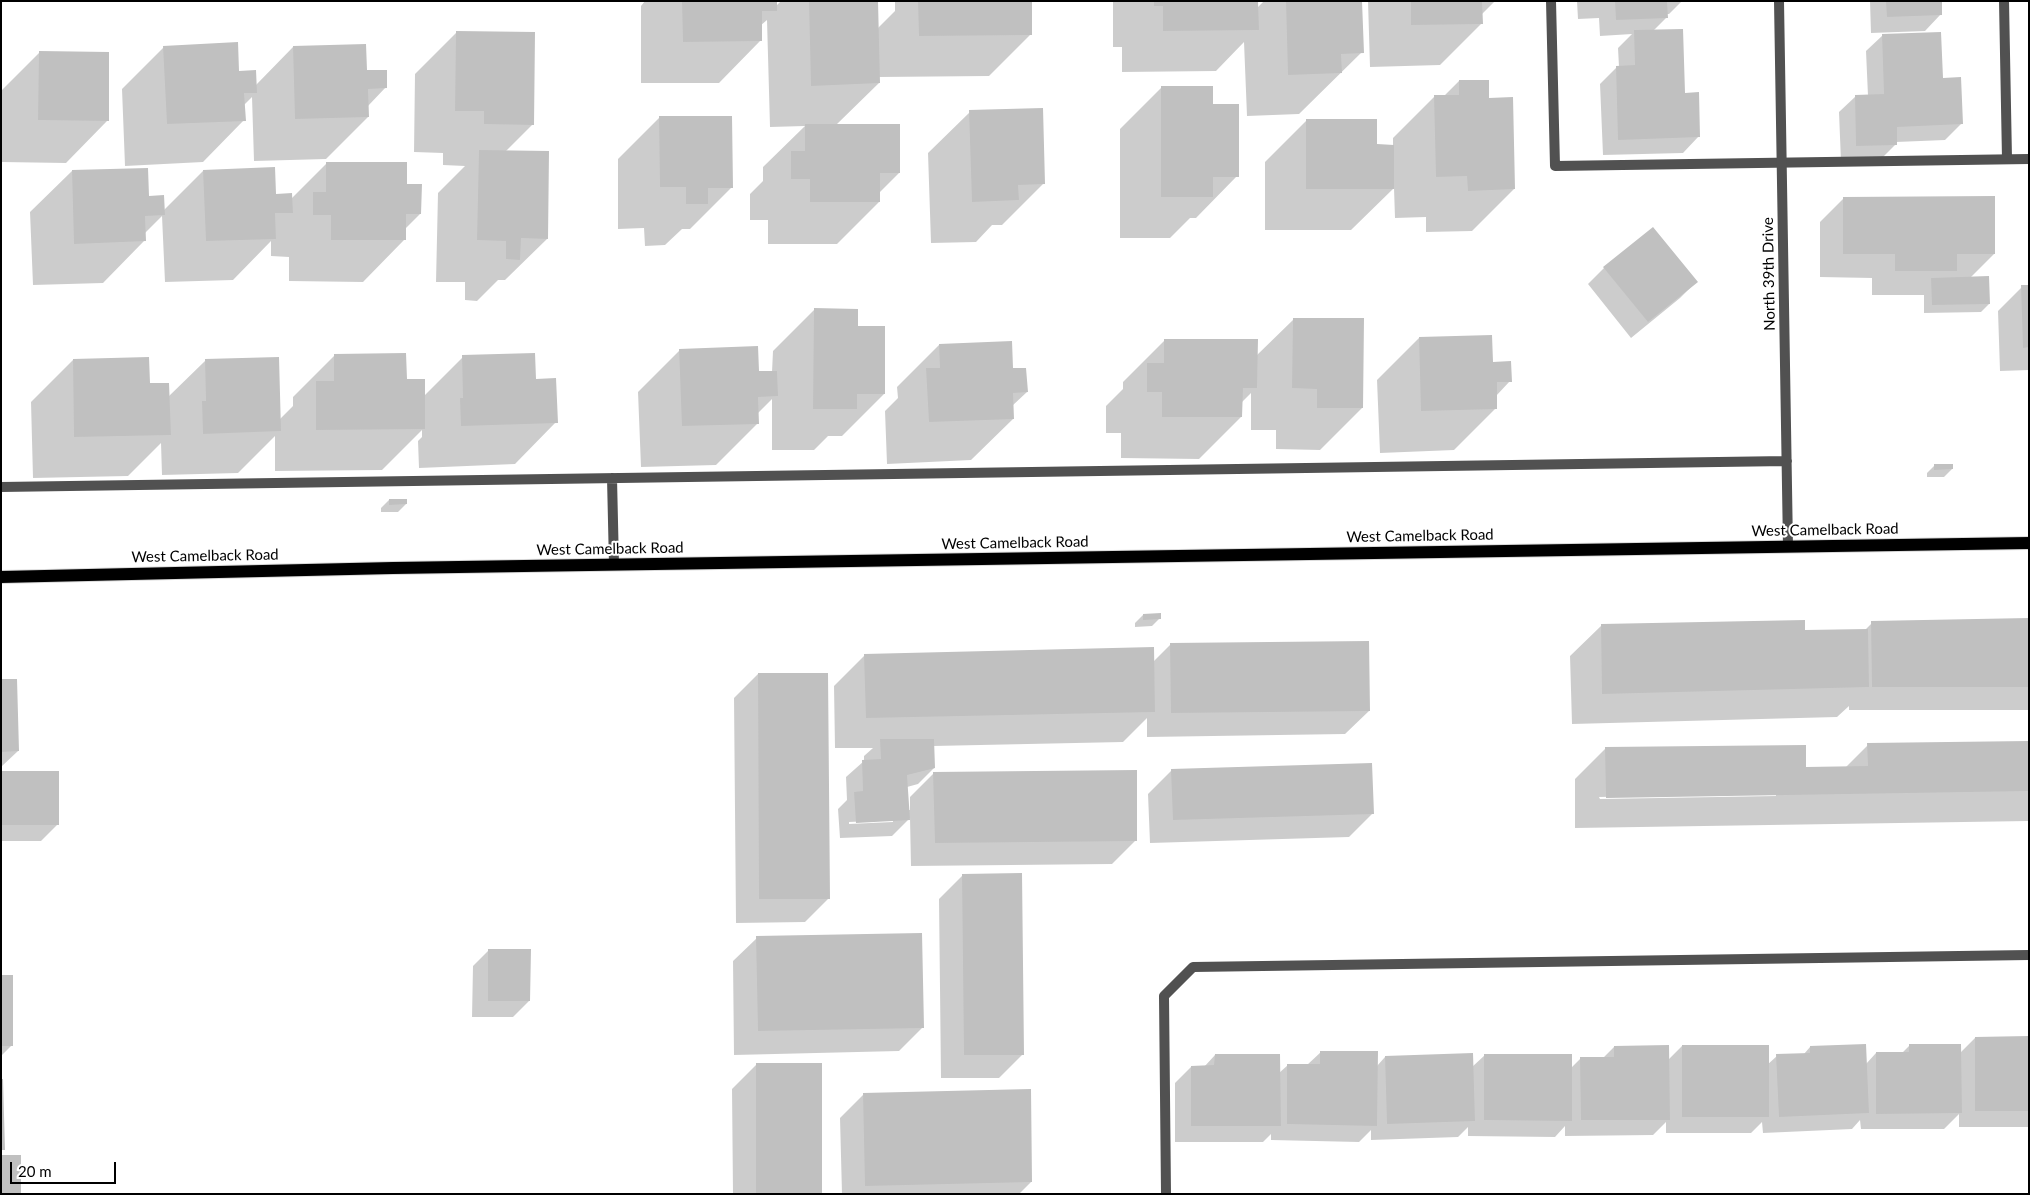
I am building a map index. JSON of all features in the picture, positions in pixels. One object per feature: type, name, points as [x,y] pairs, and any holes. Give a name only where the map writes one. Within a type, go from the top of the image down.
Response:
[{"type":"main road","name":"West Camelback Road","points":[[1,577],[614,565],[2029,544]]},
{"type":"street","points":[[1551,1],[1555,166],[2029,159]]},
{"type":"street","name":"North 39th Drive","points":[[1779,1],[1788,547]]},
{"type":"street","points":[[2004,1],[2007,159]]},
{"type":"street","points":[[1,488],[1787,461]]},
{"type":"street","points":[[612,478],[614,565]]},
{"type":"street","points":[[1166,1194],[1164,996],[1193,967],[2029,955]]},
{"type":"building","points":[[682,1],[777,1],[777,11],[762,11],[762,41],[683,42]]},
{"type":"building","points":[[809,1],[878,1],[880,83],[811,86]]},
{"type":"building","points":[[918,1],[1032,1],[1032,35],[919,36]]},
{"type":"building","points":[[1154,1],[1258,1],[1259,30],[1163,31],[1163,6],[1154,6]]},
{"type":"building","points":[[1286,1],[1362,1],[1364,53],[1341,54],[1342,73],[1288,75]]},
{"type":"building","points":[[1411,1],[1482,1],[1483,24],[1411,25]]},
{"type":"building","points":[[1615,1],[1667,1],[1668,18],[1616,20]]},
{"type":"building","points":[[1886,1],[1942,1],[1942,15],[1887,17]]},
{"type":"building","points":[[1683,29],[1685,93],[1699,92],[1700,137],[1618,140],[1616,66],[1635,65],[1634,30]]},
{"type":"building","points":[[456,31],[535,32],[534,125],[484,124],[484,111],[455,111]]},
{"type":"building","points":[[1941,32],[1943,78],[1961,77],[1963,124],[1897,127],[1897,145],[1856,146],[1855,95],[1884,94],[1882,34]]},
{"type":"building","points":[[238,42],[239,71],[256,70],[257,93],[244,93],[246,121],[167,124],[163,46]]},
{"type":"building","points":[[366,44],[367,70],[387,70],[387,88],[368,89],[369,117],[295,119],[293,46]]},
{"type":"building","points":[[39,51],[109,52],[109,121],[38,120]]},
{"type":"building","points":[[1459,80],[1489,80],[1489,98],[1513,97],[1515,189],[1468,191],[1467,176],[1436,177],[1434,95],[1459,95]]},
{"type":"building","points":[[1161,86],[1213,86],[1213,104],[1239,104],[1239,177],[1213,177],[1213,197],[1161,197]]},
{"type":"building","points":[[1043,108],[1045,184],[1018,185],[1019,200],[972,202],[969,110]]},
{"type":"building","points":[[659,116],[732,116],[733,188],[708,188],[708,204],[686,204],[686,187],[660,187]]},
{"type":"building","points":[[1306,119],[1377,119],[1377,144],[1394,145],[1394,189],[1306,189]]},
{"type":"building","points":[[805,124],[900,124],[900,173],[880,173],[880,202],[810,202],[810,179],[791,179],[791,151],[805,151]]},
{"type":"building","points":[[479,150],[549,151],[548,239],[521,238],[520,260],[506,259],[506,241],[477,240]]},
{"type":"building","points":[[326,162],[407,162],[407,184],[422,184],[421,214],[406,214],[406,240],[331,240],[331,215],[313,215],[313,192],[326,192]]},
{"type":"building","points":[[275,167],[276,194],[292,193],[293,213],[275,213],[276,239],[206,241],[203,170]]},
{"type":"building","points":[[148,168],[149,196],[164,195],[165,215],[145,216],[146,241],[74,244],[72,170]]},
{"type":"building","points":[[1995,196],[1995,254],[1957,254],[1957,271],[1895,271],[1895,254],[1843,254],[1843,197]]},
{"type":"building","points":[[1653,227],[1698,282],[1648,322],[1603,267]]},
{"type":"building","points":[[1989,276],[1990,304],[1932,305],[1931,278]]},
{"type":"building","points":[[2021,285],[2029,285],[2029,347],[2023,348]]},
{"type":"building","points":[[814,308],[858,309],[858,326],[885,326],[885,394],[857,394],[857,409],[813,409]]},
{"type":"building","points":[[1293,318],[1364,318],[1363,408],[1317,408],[1317,389],[1292,388]]},
{"type":"building","points":[[1492,335],[1493,362],[1511,361],[1512,382],[1497,382],[1497,409],[1421,411],[1419,337]]},
{"type":"building","points":[[1164,339],[1258,339],[1257,388],[1243,388],[1242,417],[1162,417],[1162,392],[1147,392],[1147,363],[1164,363]]},
{"type":"building","points":[[1012,341],[1013,368],[1026,368],[1028,392],[1013,393],[1014,419],[929,422],[926,368],[940,368],[939,344]]},
{"type":"building","points":[[758,346],[759,371],[777,371],[778,396],[758,397],[759,424],[682,426],[679,349]]},
{"type":"building","points":[[406,353],[407,379],[425,379],[425,429],[316,430],[316,381],[334,381],[334,354]]},
{"type":"building","points":[[535,353],[536,379],[556,378],[558,423],[461,426],[460,398],[463,398],[462,355]]},
{"type":"building","points":[[149,357],[150,383],[169,383],[171,435],[74,437],[73,359]]},
{"type":"building","points":[[279,357],[281,431],[203,434],[202,401],[206,401],[205,359]]},
{"type":"building","points":[[1934,464],[1953,464],[1953,469],[1934,470]]},
{"type":"building","points":[[389,499],[407,499],[407,504],[389,505]]},
{"type":"building","points":[[1161,613],[1161,619],[1143,620],[1143,614]]},
{"type":"building","points":[[2029,618],[2029,687],[1872,687],[1871,621]]},
{"type":"building","points":[[1805,620],[1805,630],[1868,629],[1869,687],[1602,694],[1601,624]]},
{"type":"building","points":[[1369,641],[1370,711],[1171,713],[1170,643]]},
{"type":"building","points":[[1154,647],[1155,712],[866,718],[864,654]]},
{"type":"building","points":[[758,673],[828,673],[830,899],[759,899]]},
{"type":"building","points":[[1,679],[17,679],[19,751],[1,752]]},
{"type":"building","points":[[880,739],[934,739],[935,768],[907,775],[910,820],[856,823],[854,792],[863,791],[862,760],[881,759]]},
{"type":"building","points":[[2029,741],[2029,791],[1606,798],[1605,747],[1806,745],[1806,767],[1868,766],[1867,743]]},
{"type":"building","points":[[1372,763],[1374,814],[1173,820],[1171,769]]},
{"type":"building","points":[[1137,770],[1137,841],[935,843],[933,772]]},
{"type":"building","points":[[1,771],[59,771],[59,825],[1,825]]},
{"type":"building","points":[[1022,873],[1024,1055],[964,1055],[962,874]]},
{"type":"building","points":[[922,933],[924,1028],[758,1031],[756,936]]},
{"type":"building","points":[[488,949],[531,949],[530,1001],[488,1001]]},
{"type":"building","points":[[1,975],[13,975],[13,1046],[1,1046]]},
{"type":"building","points":[[2029,1036],[2029,1111],[1975,1111],[1975,1037]]},
{"type":"building","points":[[1866,1044],[1869,1113],[1779,1117],[1776,1054],[1810,1053],[1810,1046]]},
{"type":"building","points":[[1909,1044],[1961,1044],[1962,1113],[1876,1114],[1876,1052],[1909,1052]]},
{"type":"building","points":[[1669,1045],[1670,1120],[1581,1120],[1580,1057],[1614,1057],[1614,1046]]},
{"type":"building","points":[[1682,1045],[1769,1045],[1769,1117],[1682,1117]]},
{"type":"building","points":[[1320,1051],[1378,1051],[1377,1126],[1287,1124],[1287,1064],[1320,1064]]},
{"type":"building","points":[[1473,1053],[1475,1121],[1387,1124],[1385,1056]]},
{"type":"building","points":[[1215,1054],[1280,1054],[1281,1126],[1191,1126],[1191,1066],[1214,1065]]},
{"type":"building","points":[[1484,1054],[1572,1054],[1572,1121],[1484,1120]]},
{"type":"building","points":[[756,1063],[822,1063],[822,1194],[756,1194]]},
{"type":"building","points":[[1,1079],[3,1079],[5,1150],[1,1150]]},
{"type":"building","points":[[1031,1089],[1032,1182],[865,1186],[863,1093]]},
{"type":"building","points":[[1,1155],[21,1155],[21,1194],[1,1194]]}]
